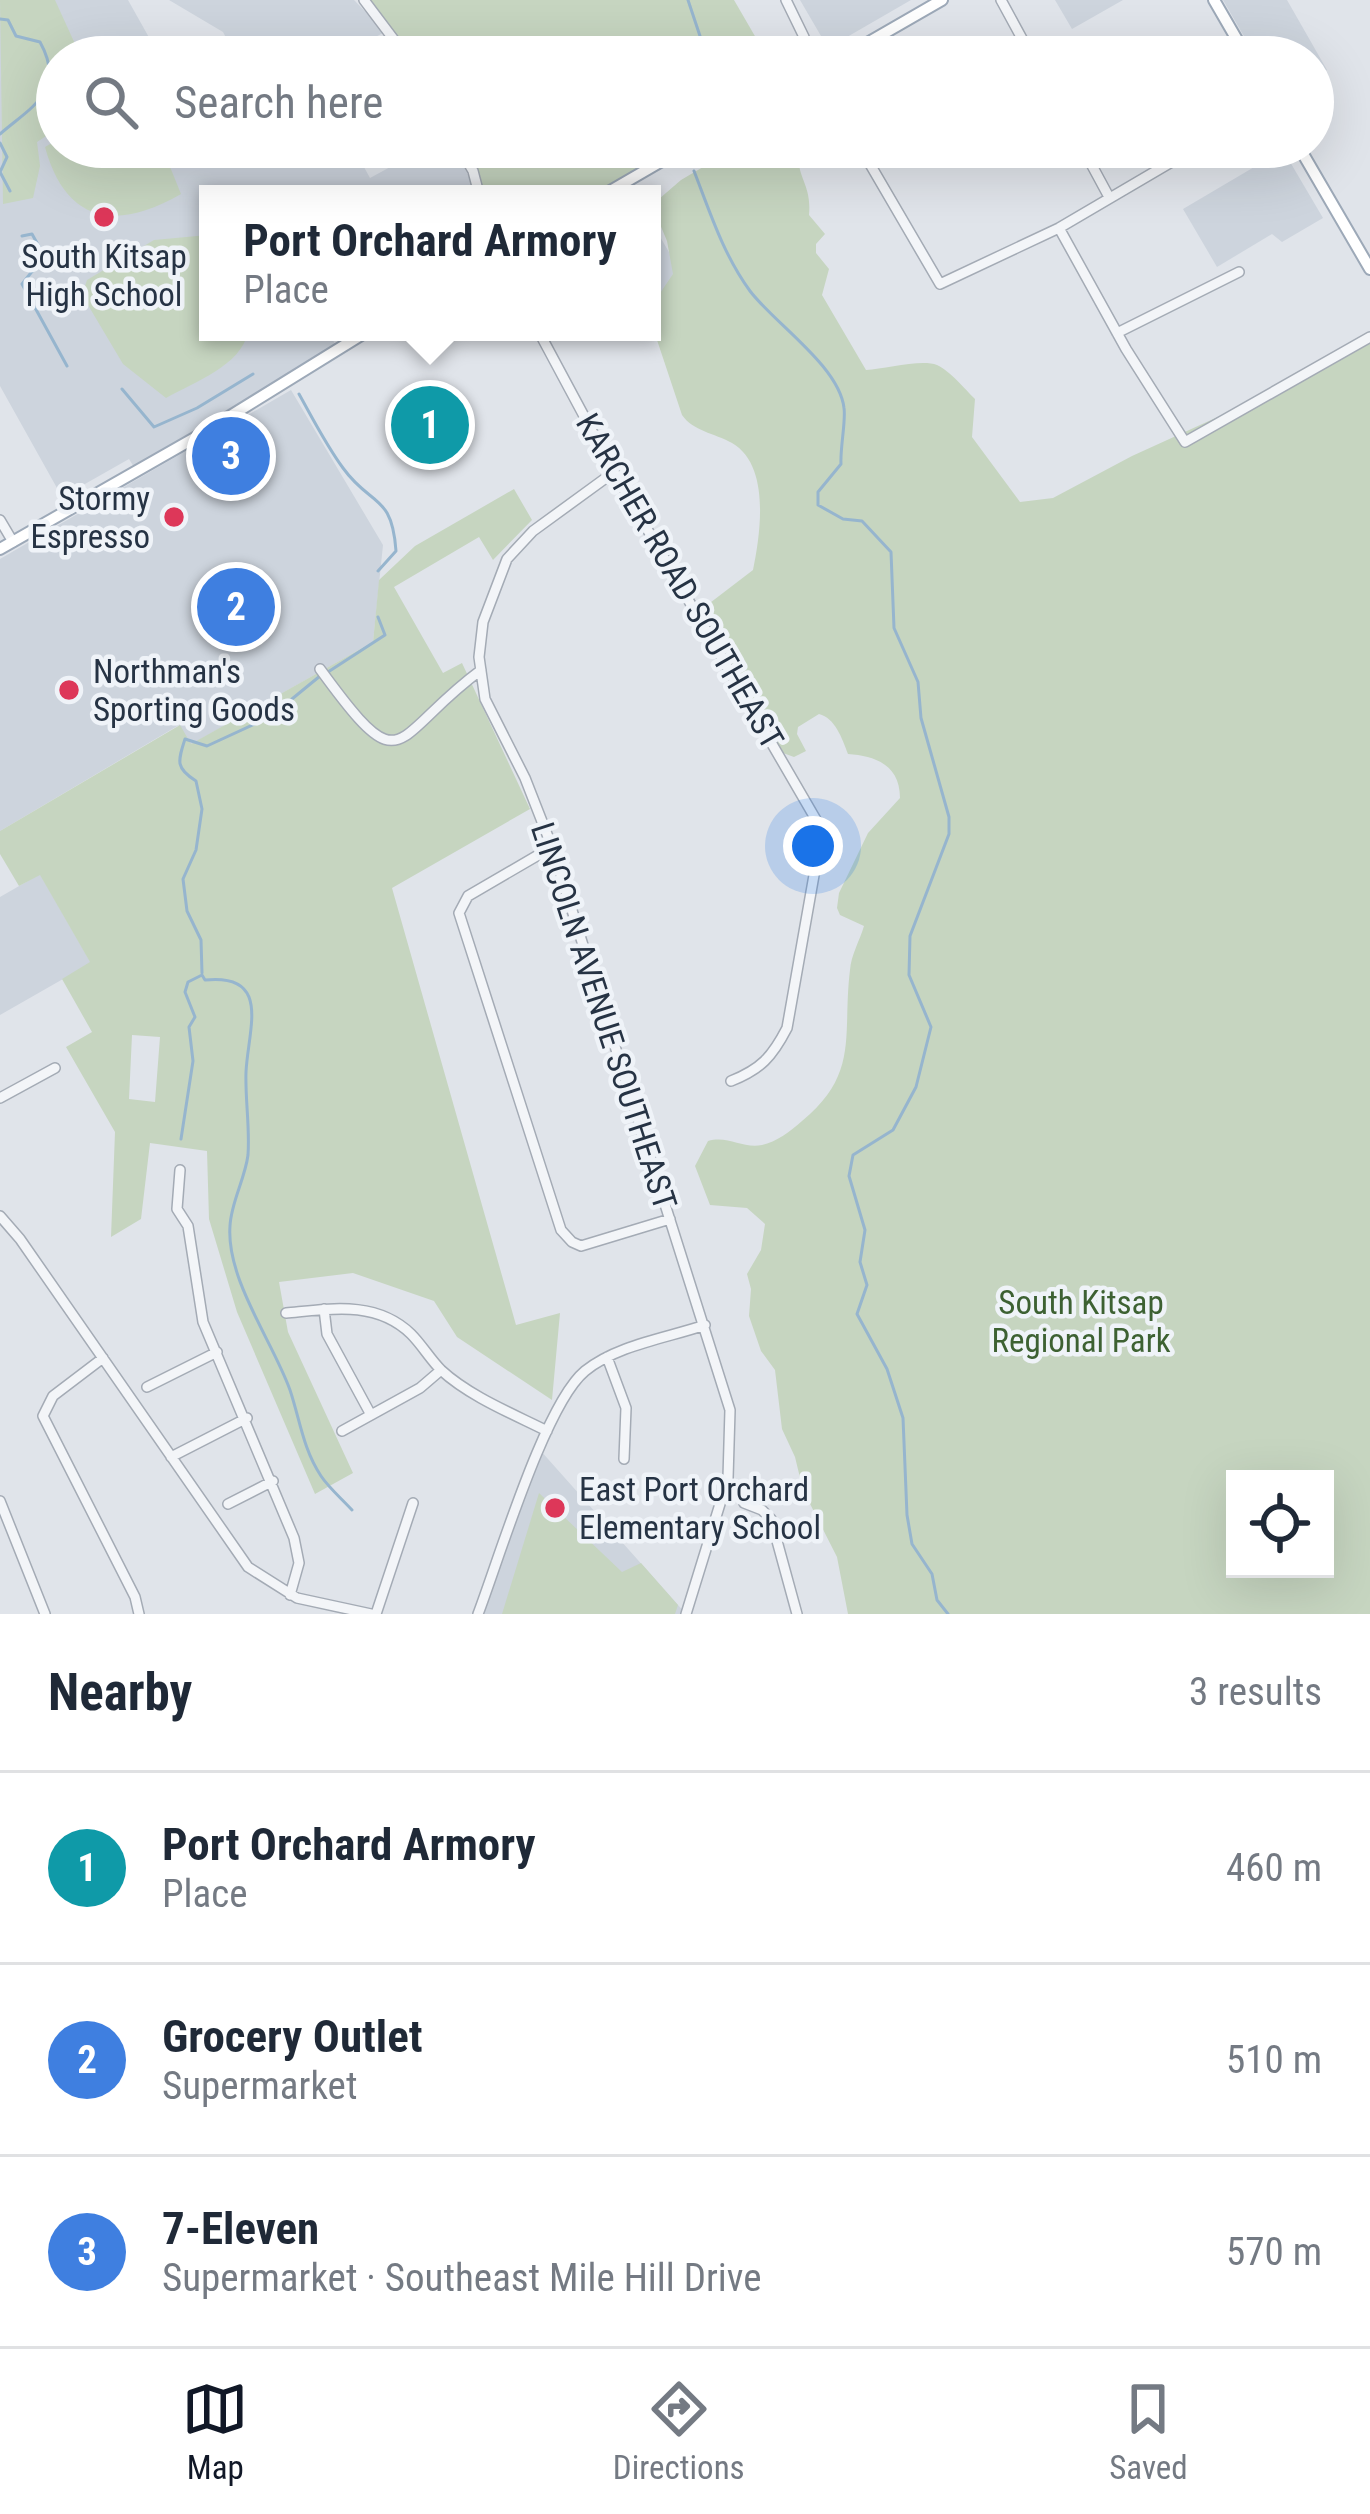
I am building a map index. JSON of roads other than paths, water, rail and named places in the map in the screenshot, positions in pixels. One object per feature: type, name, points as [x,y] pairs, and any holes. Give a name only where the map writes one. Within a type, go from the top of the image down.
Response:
[{"type":"main road","points":[[879,36],[942,0]]},
{"type":"main road","points":[[1214,0],[1235,36]]},
{"type":"main road","points":[[620,185],[649,168]]},
{"type":"main road","points":[[1311,168],[1370,269]]},
{"type":"main road","points":[[0,549],[182,446],[351,341]]},
{"type":"street","points":[[364,0],[394,36]]},
{"type":"street","points":[[786,0],[804,36]]},
{"type":"street","points":[[1000,0],[1020,36]]},
{"type":"street","points":[[872,168],[940,284],[1059,228],[1160,168]]},
{"type":"street","points":[[1093,168],[1109,197]]},
{"type":"street","points":[[1059,228],[1185,442],[1370,337]]},
{"type":"street","points":[[1117,333],[1239,272]]},
{"type":"street","name":"KARCHER ROAD SOUTHEAST","points":[[543,341],[822,830],[787,1028],[772,1058],[731,1081]]},
{"type":"street","name":"LINCOLN AVENUE SOUTHEAST","points":[[614,472],[533,531],[508,559],[483,622],[481,670],[485,699],[525,778],[552,847],[730,1410],[722,1504],[686,1614]]},
{"type":"street","points":[[0,520],[13,542]]},
{"type":"street","points":[[320,669],[362,727],[382,741],[399,741],[416,732],[440,703],[481,670]]},
{"type":"street","points":[[552,847],[468,896],[459,914],[561,1230],[581,1246],[670,1220]]},
{"type":"street","points":[[0,1098],[55,1068]]},
{"type":"street","points":[[180,1170],[177,1209],[188,1226],[200,1308],[273,1481],[299,1563],[290,1595]]},
{"type":"street","points":[[0,1216],[248,1567],[290,1595],[338,1611],[374,1614],[413,1503]]},
{"type":"street","points":[[286,1313],[349,1308],[385,1317],[411,1334],[441,1370],[547,1431]]},
{"type":"street","points":[[324,1310],[327,1334],[371,1415]]},
{"type":"street","points":[[478,1614],[547,1431],[575,1380],[607,1357],[705,1325]]},
{"type":"street","points":[[147,1388],[217,1352]]},
{"type":"street","points":[[607,1357],[626,1408],[624,1460]]},
{"type":"street","points":[[104,1358],[53,1396],[43,1416],[135,1597],[139,1614]]},
{"type":"street","points":[[342,1431],[419,1388],[441,1370]]},
{"type":"street","points":[[170,1457],[247,1418]]},
{"type":"street","points":[[229,1504],[273,1481]]},
{"type":"street","points":[[0,1501],[45,1614]]},
{"type":"street","points":[[744,1503],[771,1519],[797,1614]]},
{"type":"waterway","points":[[688,0],[700,36]]},
{"type":"waterway","points":[[0,19],[8,20],[16,36],[36,41]]},
{"type":"waterway","points":[[0,134],[36,103]]},
{"type":"waterway","points":[[0,143],[7,157],[0,172],[10,191]]},
{"type":"waterway","points":[[694,171],[740,277],[818,361],[840,392],[844,413],[841,464],[818,492],[818,505],[843,519],[862,521],[891,552],[894,628],[918,682],[921,718],[949,817],[949,834],[910,936],[909,975],[931,1027],[916,1087],[893,1130],[853,1155],[849,1176],[865,1230],[860,1262],[867,1285],[857,1314],[887,1369],[903,1418],[912,1544],[932,1574],[937,1600],[948,1614]]},
{"type":"waterway","points":[[22,236],[32,234],[42,252],[22,284],[67,366]]},
{"type":"waterway","points":[[122,389],[154,427],[253,374]]},
{"type":"waterway","points":[[299,394],[343,468],[390,519],[396,551],[378,571]]},
{"type":"waterway","points":[[328,672],[385,635],[378,617]]},
{"type":"waterway","points":[[202,973],[201,940],[187,911],[183,879],[196,850],[202,809],[196,781],[180,763],[185,739],[207,746],[270,717],[320,676]]},
{"type":"waterway","points":[[181,1139],[193,1061],[189,1027],[195,1017],[185,992],[188,982],[202,975],[205,980],[240,985],[251,1007],[246,1072],[248,1155],[230,1226],[235,1267],[290,1390],[315,1466],[352,1510]]},
{"type":"place","name":"South Kitsap High School","points":[[104,217]]},
{"type":"place","name":"Port Orchard Armory","points":[[430,425]]},
{"type":"place","name":"7-Eleven","points":[[231,456]]},
{"type":"place","name":"Stormy Espresso","points":[[174,517]]},
{"type":"place","name":"Grocery Outlet","points":[[236,607]]},
{"type":"place","name":"Northman's Sporting Goods","points":[[69,690]]},
{"type":"place","name":"East Port Orchard Elementary School","points":[[555,1508]]},
{"type":"park label","name":"South Kitsap Regional Park","points":[[1081,1321]]}]
